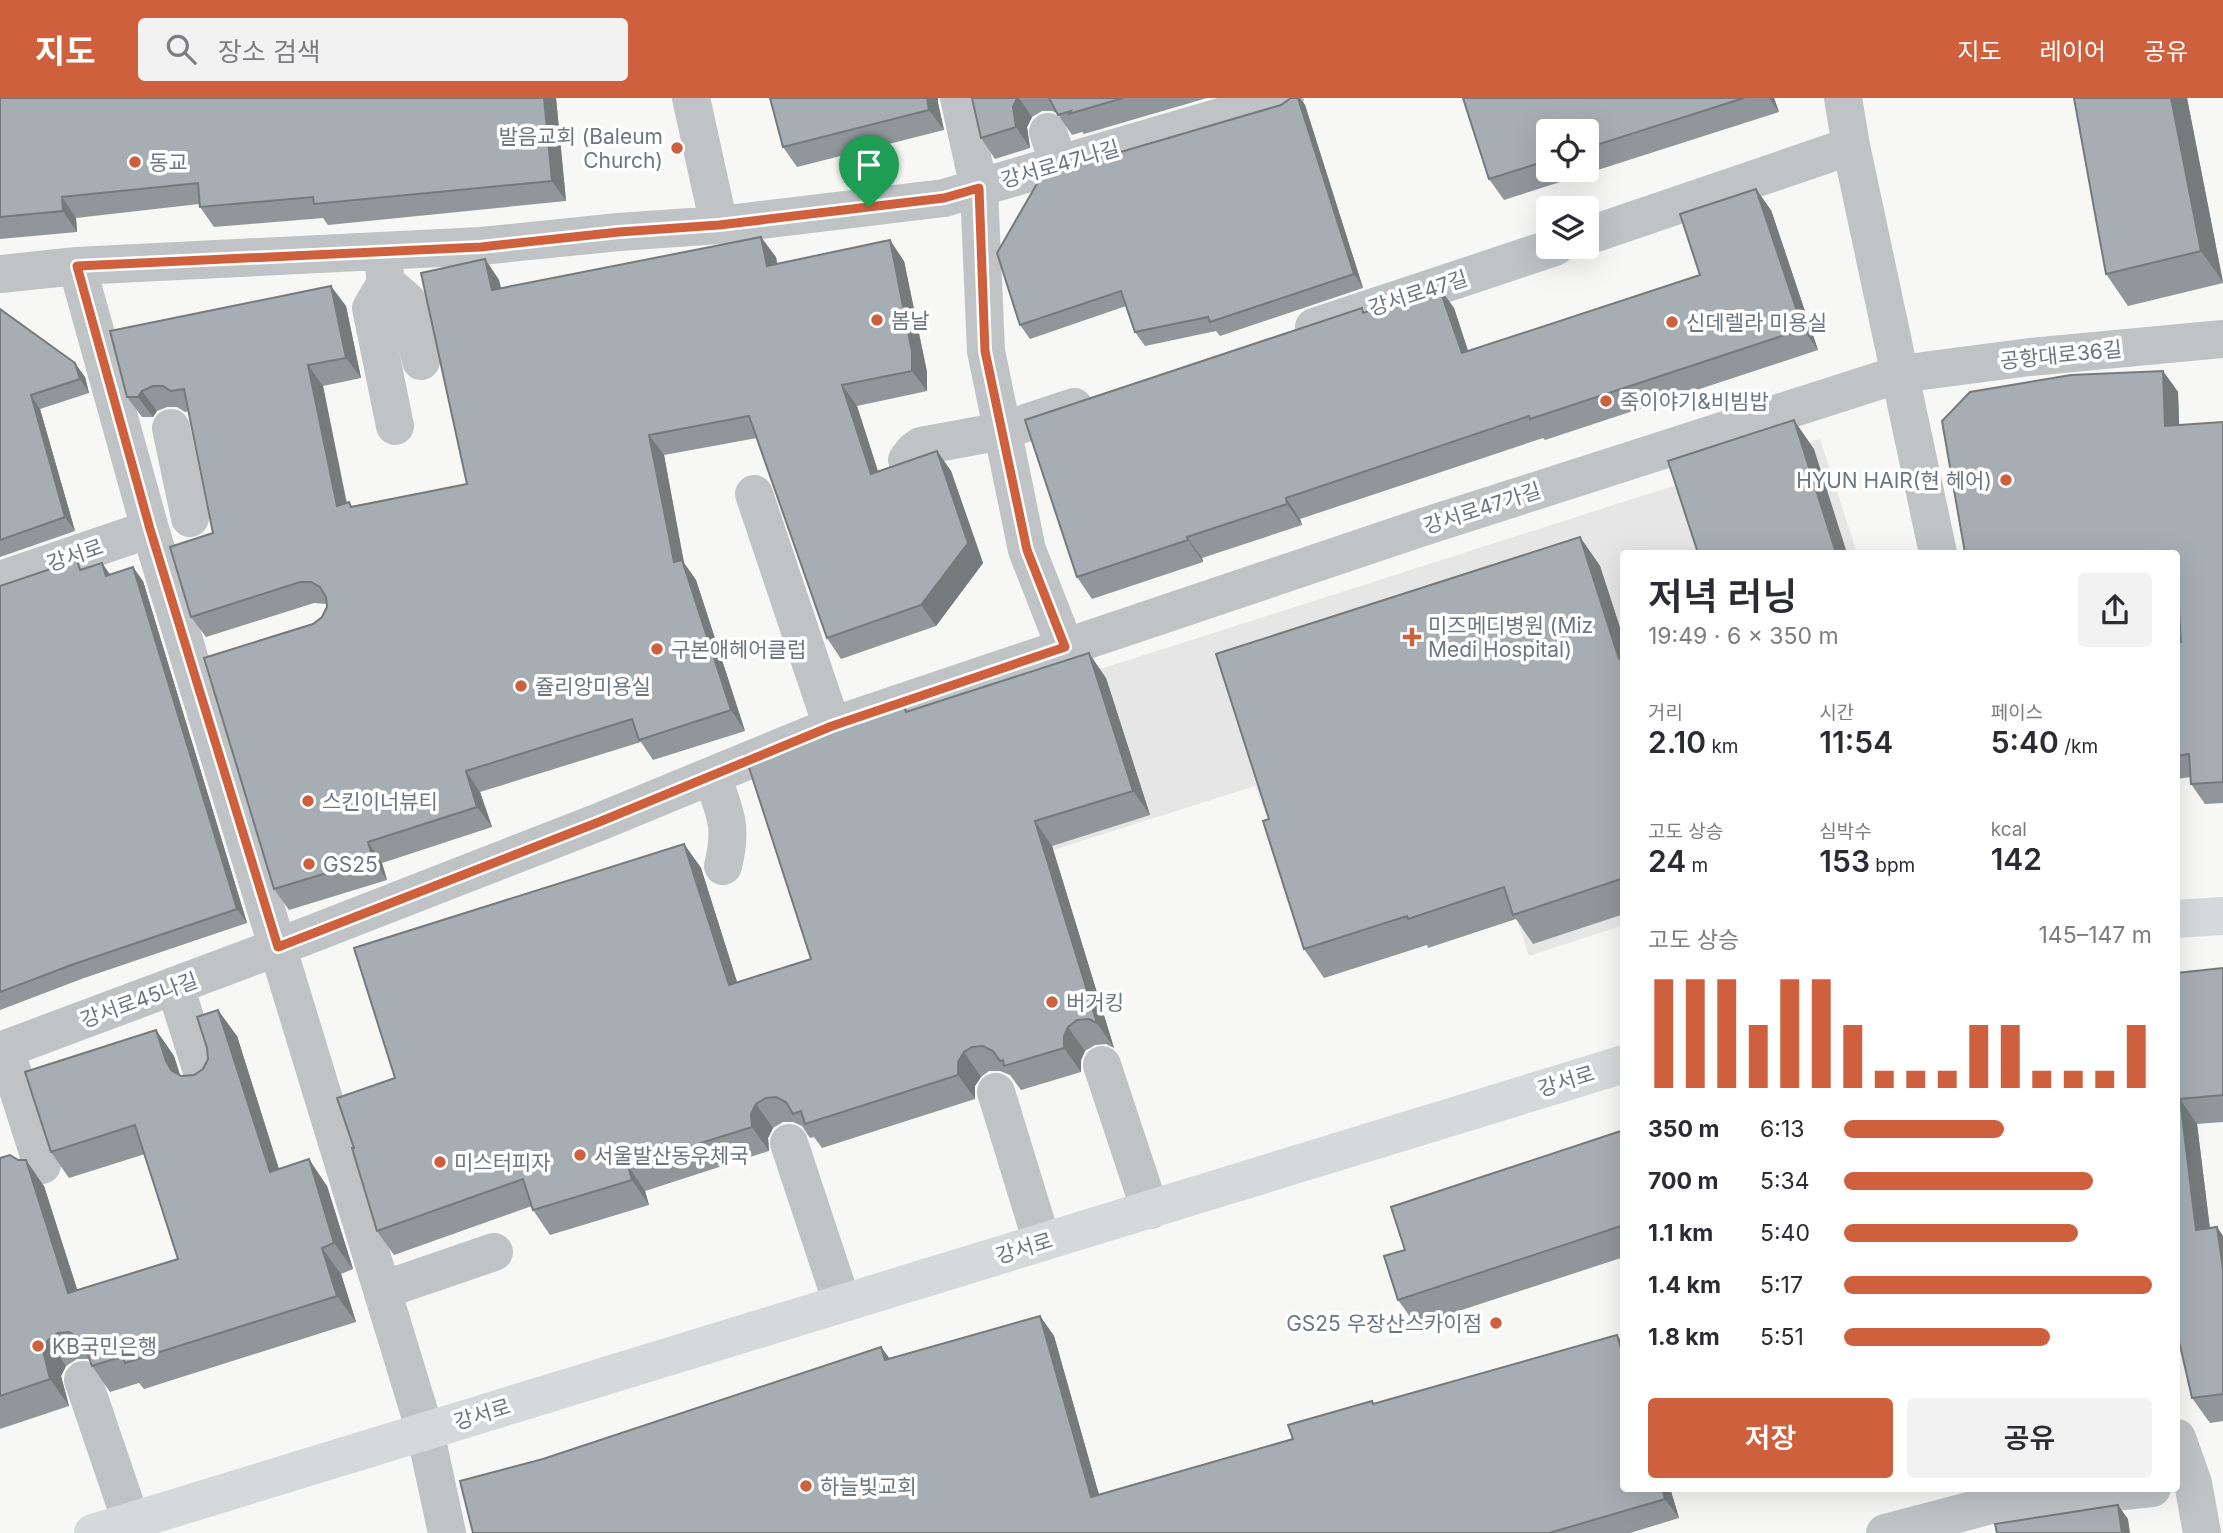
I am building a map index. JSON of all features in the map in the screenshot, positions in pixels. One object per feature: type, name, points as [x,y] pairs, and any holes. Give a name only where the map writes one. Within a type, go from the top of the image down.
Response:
[{"type":"main road","points":[[2180,919],[2223,916]]},
{"type":"main road","name":"강서로","points":[[93,1533],[1620,1065]]},
{"type":"street","points":[[691,98],[719,225]]},
{"type":"street","points":[[959,98],[979,188],[985,351],[1027,550],[1065,647]]},
{"type":"street","name":"강서로47나길","points":[[0,274],[77,266],[384,267],[481,247],[619,232],[719,225],[944,198],[979,188],[1054,148],[1285,98]]},
{"type":"street","points":[[1843,98],[1937,550]]},
{"type":"street","points":[[1599,232],[1851,146]]},
{"type":"street","name":"강서로47길","points":[[1277,340],[1536,253]]},
{"type":"street","name":"강서로","points":[[77,266],[150,529],[425,1431]]},
{"type":"street","points":[[384,267],[407,301],[421,361]]},
{"type":"street","points":[[384,267],[370,308],[395,426]]},
{"type":"street","name":"공항대로36길","points":[[1900,374],[2030,357],[2223,339]]},
{"type":"street","name":"강서로47가길","points":[[278,947],[599,822],[832,726],[1423,527],[1900,374]]},
{"type":"street","points":[[907,460],[921,446],[1002,430],[1107,396]]},
{"type":"street","points":[[171,428],[190,518]]},
{"type":"street","points":[[138,485],[181,476]]},
{"type":"street","points":[[754,494],[832,726]]},
{"type":"street","name":"강서로","points":[[0,580],[150,529]]},
{"type":"street","points":[[191,665],[230,653]]},
{"type":"street","points":[[712,776],[726,816],[730,841],[723,866]]},
{"type":"street","name":"강서로45나길","points":[[2,1050],[278,947]]},
{"type":"street","points":[[175,986],[205,1081]]},
{"type":"street","points":[[2,1050],[42,1166]]},
{"type":"street","points":[[1102,1065],[1150,1210]]},
{"type":"street","points":[[996,1092],[1042,1242]]},
{"type":"street","points":[[789,1143],[842,1303]]},
{"type":"street","points":[[383,1290],[494,1252]]},
{"type":"street","points":[[83,1380],[131,1521]]},
{"type":"street","points":[[425,1431],[447,1533]]},
{"type":"street","points":[[2180,1445],[2198,1484],[2202,1533]]},
{"type":"street","points":[[1885,1533],[1991,1505],[2114,1492]]},
{"type":"shaded area","name":"미즈메디병원 (Miz Medi Hospital)","points":[[1820,439],[1856,550],[1620,550],[1620,926],[1529,956],[1467,769],[1273,832],[1255,786],[984,872],[935,722]]},
{"type":"building","points":[[0,98],[544,98],[552,181],[314,204],[313,197],[200,207],[198,183],[62,197],[63,211],[0,217]]},
{"type":"building","points":[[770,98],[927,98],[929,110],[783,147]]},
{"type":"building","points":[[972,98],[1017,98],[1013,107],[1016,127],[981,138]]},
{"type":"building","points":[[1049,98],[1123,98],[1058,115]]},
{"type":"building","points":[[1291,98],[1298,98],[1354,274],[1210,322],[1208,317],[1135,332],[1121,291],[1020,325],[997,253],[1042,175],[1281,105]]},
{"type":"building","points":[[1463,98],[1744,98],[1599,144],[1599,119],[1536,119],[1536,164],[1489,179]]},
{"type":"building","points":[[2074,98],[2171,98],[2201,251],[2106,274]]},
{"type":"building","points":[[1756,189],[1803,329],[1530,419],[1529,416],[1286,498],[1287,504],[1077,577],[1025,420],[1362,308],[1363,313],[1439,287],[1462,353],[1700,275],[1680,214]]},
{"type":"building","points":[[761,237],[767,266],[890,240],[912,352],[912,371],[842,385],[871,474],[937,451],[968,543],[921,605],[827,638],[749,416],[649,435],[674,562],[682,560],[731,710],[639,740],[632,719],[466,771],[477,807],[368,842],[373,859],[274,889],[204,658],[313,624],[322,617],[327,607],[326,597],[320,587],[311,582],[300,582],[191,617],[170,547],[213,533],[184,389],[171,391],[163,386],[153,386],[142,391],[138,397],[127,397],[110,331],[331,286],[346,358],[308,365],[337,506],[349,502],[351,507],[467,484],[421,273],[485,259],[492,290]]},
{"type":"building","points":[[0,309],[75,363],[80,379],[31,395],[65,517],[0,540]]},
{"type":"building","points":[[2163,371],[2165,426],[2223,422],[2223,782],[2191,784],[2189,754],[2180,756],[2180,550],[1964,550],[1942,421],[1970,392],[2071,375]]},
{"type":"building","points":[[1794,420],[1835,550],[1697,550],[1668,461]]},
{"type":"building","points":[[1580,537],[1620,659],[1620,879],[1513,915],[1504,887],[1408,919],[1407,916],[1304,949],[1263,821],[1269,819],[1216,654]]},
{"type":"building","points":[[77,560],[80,570],[102,563],[106,576],[133,567],[237,909],[0,992],[0,586]]},
{"type":"building","points":[[1089,653],[1133,791],[1035,821],[1097,1023],[1089,1019],[1077,1020],[1068,1027],[1064,1036],[1064,1048],[1004,1066],[1003,1060],[1000,1061],[993,1051],[983,1046],[972,1047],[964,1052],[958,1062],[958,1075],[805,1124],[801,1111],[793,1114],[786,1102],[776,1097],[766,1098],[756,1104],[751,1114],[752,1127],[628,1166],[632,1180],[533,1210],[523,1179],[377,1231],[337,1098],[395,1078],[354,948],[684,844],[729,985],[811,959],[745,755],[904,706],[906,712]]},
{"type":"building","points":[[2223,968],[2223,1095],[2180,1099],[2180,973]]},
{"type":"building","points":[[218,1010],[270,1172],[309,1159],[334,1243],[322,1248],[337,1296],[125,1363],[123,1356],[92,1366],[79,1338],[69,1332],[58,1333],[48,1340],[43,1350],[50,1379],[0,1396],[0,1158],[10,1155],[18,1160],[26,1160],[68,1293],[178,1259],[135,1125],[51,1152],[25,1072],[156,1030],[171,1070],[181,1076],[194,1075],[203,1069],[208,1059],[197,1017]]},
{"type":"building","points":[[2180,1099],[2196,1230],[2217,1227],[2223,1269],[2223,1394],[2192,1398],[2180,1345]]},
{"type":"building","points":[[1620,1131],[1620,1226],[1398,1300],[1384,1256],[1405,1250],[1391,1207]]},
{"type":"building","points":[[1040,1316],[1091,1497],[1293,1439],[1288,1425],[1372,1401],[1373,1404],[1617,1335],[1620,1345],[1620,1492],[1663,1492],[1665,1499],[1549,1533],[473,1533],[460,1481],[543,1459],[881,1347],[885,1360]]},
{"type":"building","points":[[2118,1505],[2122,1533],[1997,1533],[1995,1524]]},
{"type":"place","name":"발음교회 (Baleum Church)","points":[[677,148]]},
{"type":"place","name":"동교","points":[[135,162]]},
{"type":"place","name":"봄날","points":[[877,320]]},
{"type":"place","name":"신데렐라 미용실","points":[[1672,322]]},
{"type":"place","name":"죽이야기&비빔밥","points":[[1606,401]]},
{"type":"place","name":"HYUN HAIR(현 헤어)","points":[[2006,480]]},
{"type":"place","name":"미즈메디병원 (Miz Medi Hospital)","points":[[1412,637]]},
{"type":"place","name":"구본애헤어클럽","points":[[657,649]]},
{"type":"place","name":"쥴리앙미용실","points":[[521,686]]},
{"type":"place","name":"스킨이너뷰티","points":[[308,801]]},
{"type":"place","name":"GS25","points":[[309,864]]},
{"type":"place","name":"버거킹","points":[[1052,1002]]},
{"type":"place","name":"서울발산동우체국","points":[[580,1155]]},
{"type":"place","name":"미스터피자","points":[[440,1162]]},
{"type":"place","name":"GS25 우장산스카이점","points":[[1496,1323]]},
{"type":"place","name":"KB국민은행","points":[[38,1346]]},
{"type":"place","name":"하늘빛교회","points":[[806,1486]]},
{"type":"route","points":[[979,188],[985,351],[1027,550],[1065,647],[832,726],[599,822],[278,947],[150,529],[77,266],[481,247],[619,232],[719,225],[869,207],[944,198],[979,188]]}]
